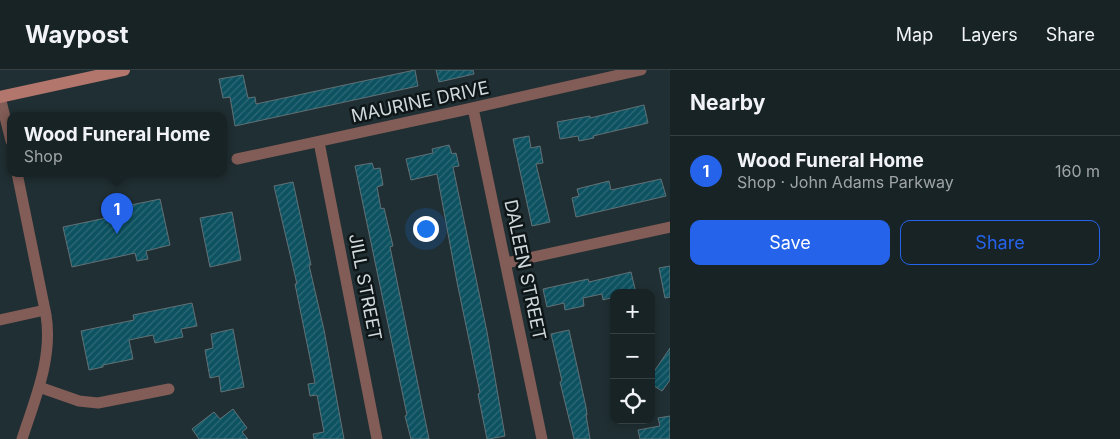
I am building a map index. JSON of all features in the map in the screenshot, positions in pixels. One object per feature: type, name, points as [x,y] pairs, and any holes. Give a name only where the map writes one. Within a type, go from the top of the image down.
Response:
[{"type":"main road","points":[[0,97],[124,70]]},
{"type":"street","name":"MAURINE DRIVE","points":[[237,159],[640,70]]},
{"type":"street","points":[[0,97],[7,125]]},
{"type":"street","name":"DALEEN STREET","points":[[473,108],[542,439]]},
{"type":"street","name":"JILL STREET","points":[[319,142],[377,439]]},
{"type":"street","points":[[18,177],[45,310],[48,339],[46,358],[39,387],[22,439]]},
{"type":"street","points":[[506,263],[670,228]]},
{"type":"street","points":[[0,320],[45,310]]},
{"type":"street","points":[[39,387],[79,401],[98,403],[169,389]]},
{"type":"building","points":[[415,70],[418,86],[235,126],[230,97],[223,98],[219,79],[243,75],[248,98],[255,97],[256,104]]},
{"type":"building","points":[[436,70],[473,70],[474,74],[439,82]]},
{"type":"building","points":[[644,105],[648,123],[579,141],[578,136],[560,139],[557,122],[590,116],[590,118]]},
{"type":"building","points":[[529,136],[531,148],[540,146],[543,163],[536,164],[550,222],[532,226],[513,139]]},
{"type":"building","points":[[449,145],[452,154],[456,153],[459,166],[453,167],[487,332],[505,436],[489,439],[487,439],[478,394],[480,393],[437,174],[411,180],[406,159],[433,153],[432,149]]},
{"type":"building","points":[[372,163],[374,169],[380,168],[383,185],[377,187],[381,209],[384,208],[393,246],[390,247],[429,439],[411,439],[405,416],[407,415],[355,166]]},
{"type":"building","points":[[661,179],[666,196],[576,217],[572,198],[579,196],[577,189],[609,181],[611,190]]},
{"type":"building","points":[[293,182],[324,330],[344,439],[314,439],[313,434],[324,432],[317,395],[310,396],[308,384],[315,383],[295,284],[297,284],[274,186]]},
{"type":"building","points":[[160,199],[170,245],[146,251],[148,259],[137,261],[135,253],[72,267],[63,227],[106,218],[103,204],[125,200],[126,206]]},
{"type":"building","points":[[232,212],[241,260],[210,267],[200,218]]},
{"type":"building","points":[[670,266],[670,297],[665,298],[659,268]]},
{"type":"building","points":[[631,272],[635,289],[610,289],[610,298],[603,300],[602,294],[583,298],[584,306],[565,310],[564,303],[547,307],[543,289],[588,279],[589,282]]},
{"type":"building","points":[[192,303],[197,326],[181,329],[183,337],[155,343],[153,335],[129,340],[133,359],[89,370],[81,331],[134,320],[133,315]]},
{"type":"building","points":[[233,329],[244,387],[221,392],[219,376],[210,378],[205,350],[213,348],[211,334]]},
{"type":"building","points":[[569,330],[586,407],[590,439],[574,439],[560,382],[562,381],[551,334]]},
{"type":"building","points":[[670,348],[670,380],[662,391],[655,387],[655,370]]},
{"type":"building","points":[[233,409],[247,428],[242,432],[248,439],[199,439],[192,429],[214,412],[220,419]]},
{"type":"building","points":[[670,416],[670,439],[640,439],[638,430],[660,426],[658,418]]},
{"type":"place","name":"Wood Funeral Home","points":[[117,234]]}]
